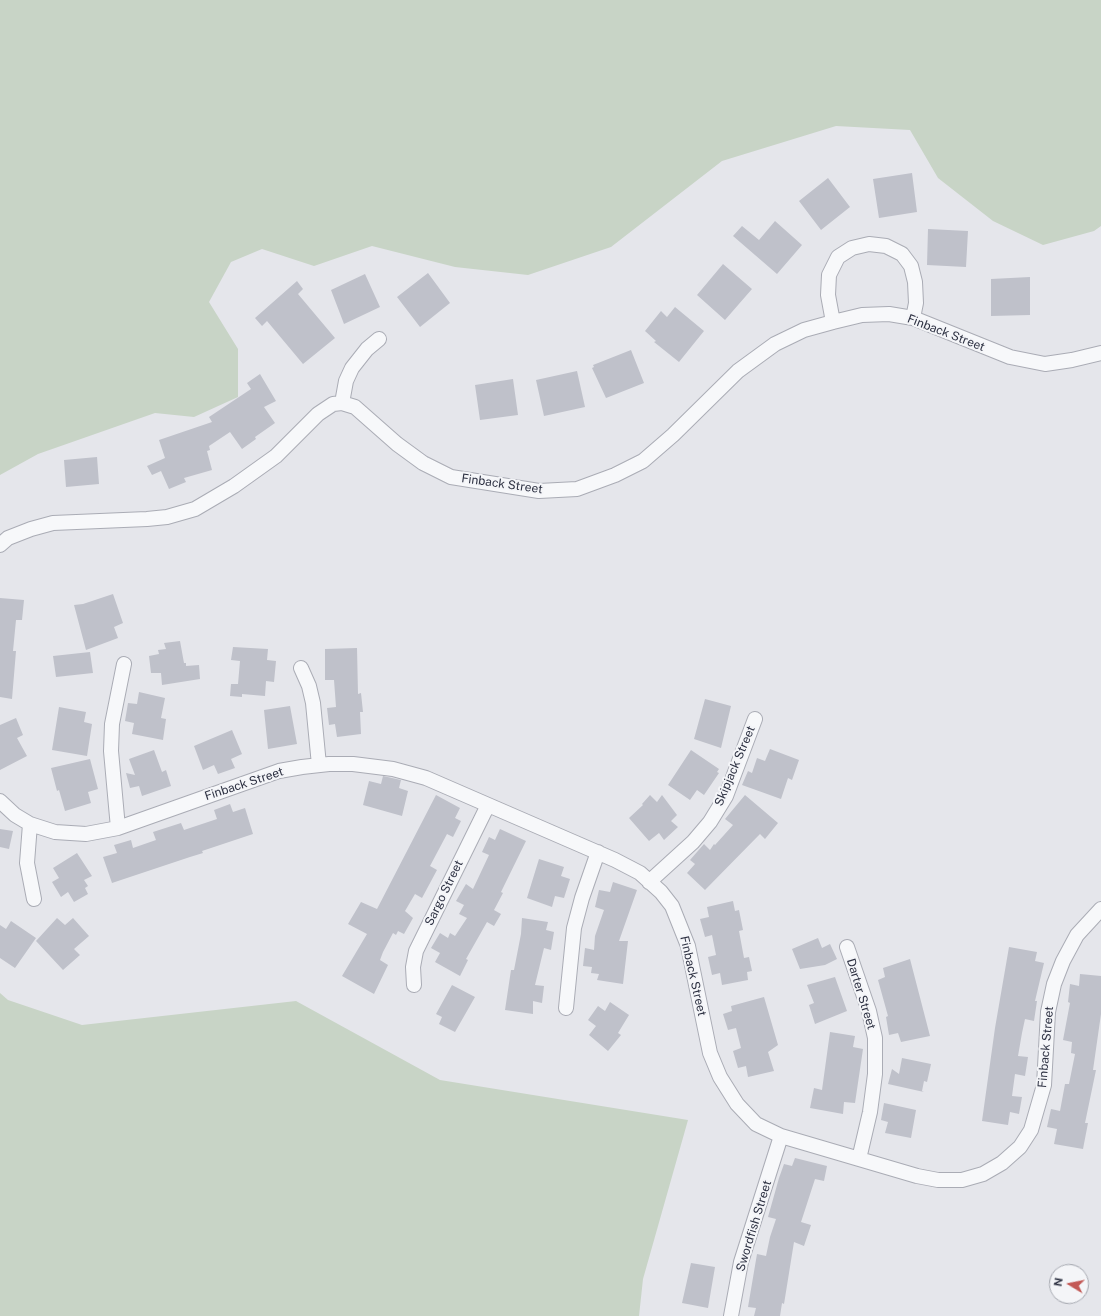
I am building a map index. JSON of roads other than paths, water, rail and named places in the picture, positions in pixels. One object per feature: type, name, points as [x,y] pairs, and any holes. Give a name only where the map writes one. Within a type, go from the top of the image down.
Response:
[{"type":"street","points":[[833,322],[828,295],[829,275],[838,257],[852,248],[869,244],[886,246],[902,254],[911,266],[915,282],[916,303],[913,318]]},
{"type":"street","name":"Finback Street","points":[[342,403],[355,407],[397,444],[423,463],[451,476],[539,491],[577,489],[615,475],[643,461],[673,435],[738,371],[775,344],[804,330],[833,322],[862,315],[889,314],[913,318],[1010,357],[1046,364],[1101,353]]},
{"type":"street","points":[[0,545],[8,538],[53,523],[147,519],[167,517],[195,509],[234,486],[276,456],[318,414],[333,404],[342,403],[346,381],[352,368],[367,349],[379,339]]},
{"type":"street","points":[[118,828],[111,752],[112,724],[124,664]]},
{"type":"street","points":[[301,668],[309,686],[313,702],[319,765]]},
{"type":"street","name":"Skipjack Street","points":[[649,882],[693,842],[710,822],[726,796],[755,719]]},
{"type":"street","name":"Finback Street","points":[[0,801],[15,815],[30,824],[55,832],[86,834],[118,828],[279,771],[319,765],[353,764],[393,769],[426,778],[598,852],[640,873],[661,892],[672,906],[688,946],[710,1053],[720,1077],[737,1104],[756,1124],[781,1136],[931,1179],[962,1180],[983,1174],[1002,1163],[1020,1146],[1031,1130],[1044,1085],[1048,1012],[1054,984],[1063,961],[1077,935],[1101,908]]},
{"type":"street","name":"Sargo Street","points":[[414,986],[413,967],[416,951],[488,805]]},
{"type":"street","points":[[30,824],[27,863],[34,899]]},
{"type":"street","points":[[566,1008],[574,928],[582,898],[598,852]]},
{"type":"street","name":"Darter Street","points":[[847,948],[869,1011],[874,1038],[875,1074],[870,1112],[859,1159]]},
{"type":"street","name":"Swordfish Street","points":[[731,1316],[742,1262],[781,1136]]}]
